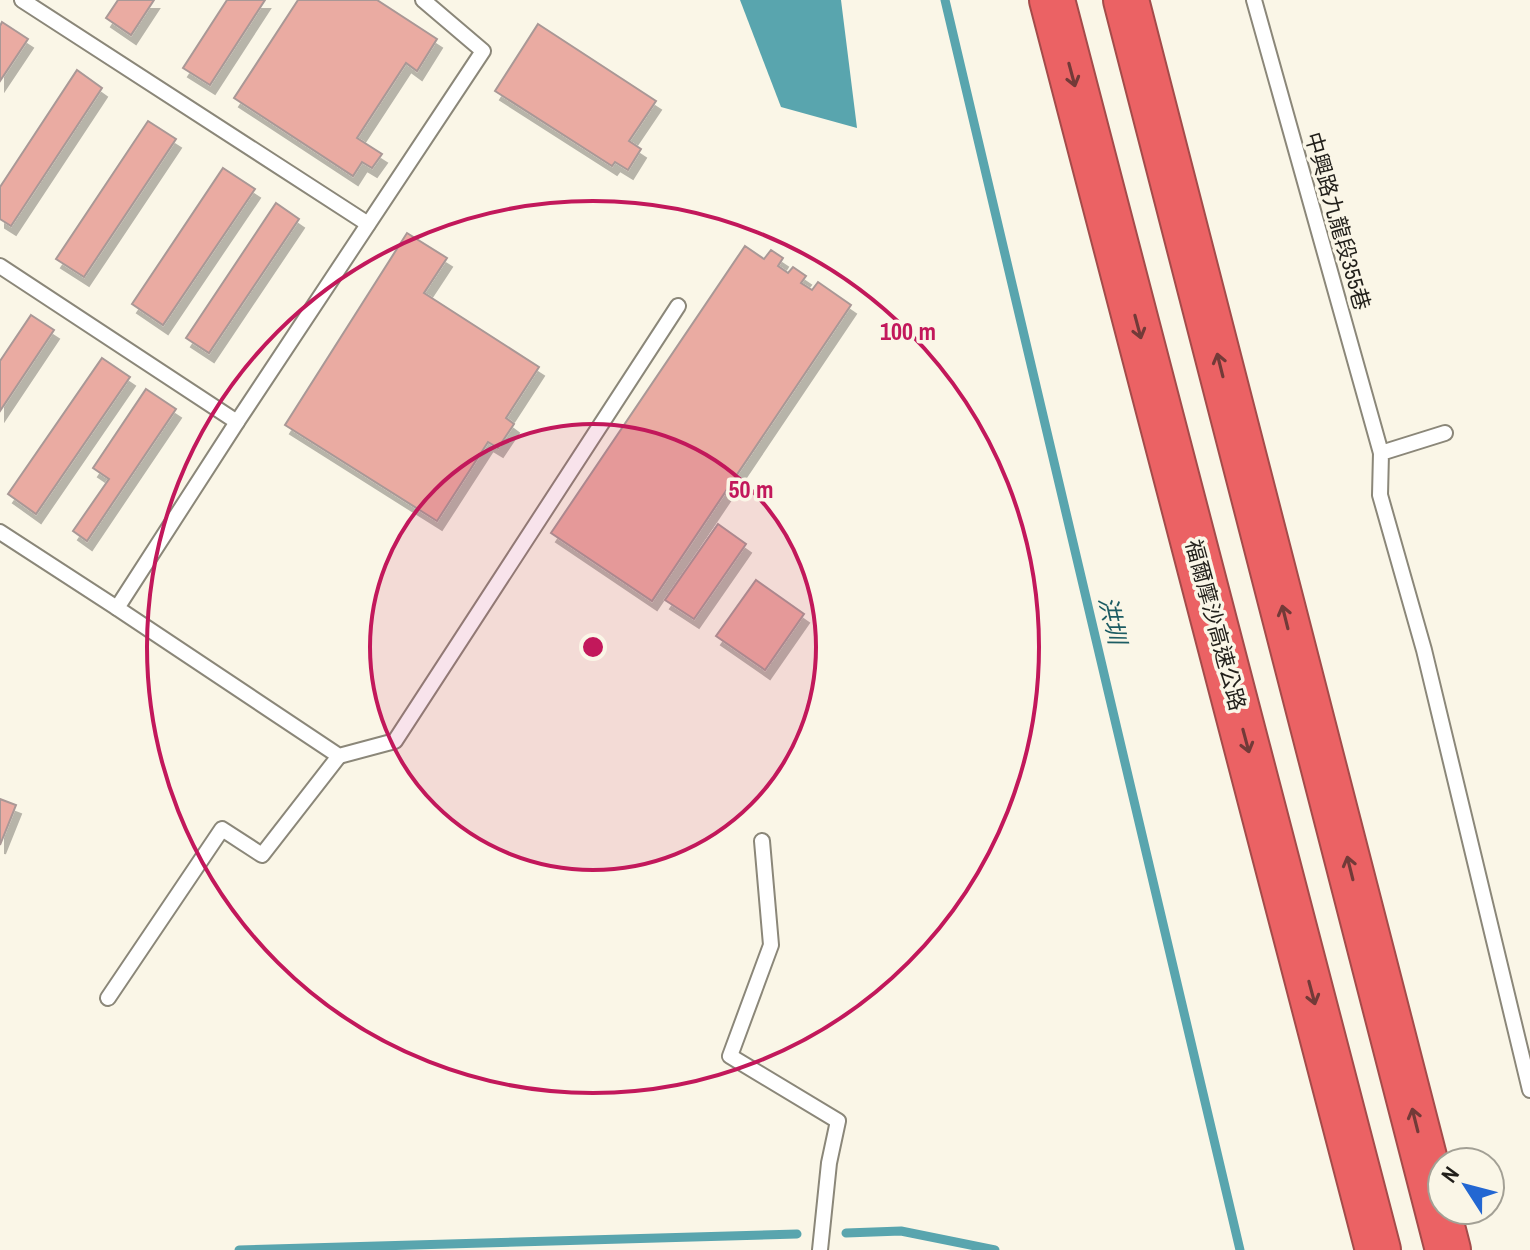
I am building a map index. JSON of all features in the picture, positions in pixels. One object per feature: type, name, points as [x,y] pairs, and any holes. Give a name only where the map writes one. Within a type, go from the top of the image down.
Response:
[{"type":"highway","name":"福爾摩沙高速公路","points":[[1052,0],[1378,1250]]},
{"type":"highway","points":[[1126,0],[1448,1250]]},
{"type":"lane","points":[[22,0],[368,224]]},
{"type":"lane","points":[[117,608],[483,51],[423,0]]},
{"type":"lane","name":"中興路九龍段355巷","points":[[1254,0],[1381,453],[1380,495],[1428,665],[1530,1090]]},
{"type":"lane","points":[[0,266],[237,422]]},
{"type":"lane","points":[[108,998],[222,829],[262,855],[339,756],[395,741],[678,306]]},
{"type":"lane","points":[[1381,453],[1445,433]]},
{"type":"lane","points":[[0,532],[339,756]]},
{"type":"lane","points":[[762,841],[771,945],[730,1056],[838,1121],[829,1163],[820,1250]]},
{"type":"water","points":[[740,0],[841,0],[857,128],[781,107]]},
{"type":"building","points":[[118,0],[154,0],[131,35],[106,18]]},
{"type":"building","points":[[227,0],[265,0],[210,85],[183,68]]},
{"type":"building","points":[[298,0],[377,0],[437,39],[417,71],[406,63],[357,138],[382,154],[372,168],[362,162],[353,176],[234,98]]},
{"type":"building","points":[[2,22],[28,39],[0,81],[0,26]]},
{"type":"building","points":[[538,24],[656,101],[629,141],[641,149],[628,170],[615,162],[612,166],[495,91]]},
{"type":"building","points":[[77,70],[102,88],[11,226],[0,219],[0,187]]},
{"type":"building","points":[[148,121],[176,139],[84,277],[56,259]]},
{"type":"building","points":[[223,168],[255,189],[163,325],[132,304]]},
{"type":"building","points":[[276,203],[299,219],[209,353],[186,338]]},
{"type":"building","points":[[407,233],[447,258],[424,293],[539,367],[506,418],[514,424],[498,448],[488,442],[437,521],[285,425]]},
{"type":"building","points":[[745,246],[764,259],[771,250],[783,258],[778,266],[788,273],[793,267],[806,276],[801,283],[812,290],[818,282],[851,305],[652,601],[551,533]]},
{"type":"building","points":[[31,315],[54,330],[0,411],[0,361]]},
{"type":"building","points":[[102,358],[130,377],[36,514],[8,494]]},
{"type":"building","points":[[146,389],[176,409],[87,541],[73,531],[109,479],[93,468]]},
{"type":"building","points":[[718,524],[746,544],[694,619],[665,600]]},
{"type":"building","points":[[756,580],[804,614],[765,670],[716,636]]},
{"type":"building","points":[[0,799],[16,805],[0,845]]},
{"type":"waterway","name":"洪圳","points":[[945,0],[1240,1250]]},
{"type":"waterway","points":[[846,1233],[901,1231],[995,1250]]},
{"type":"waterway","points":[[239,1250],[797,1234]]}]
